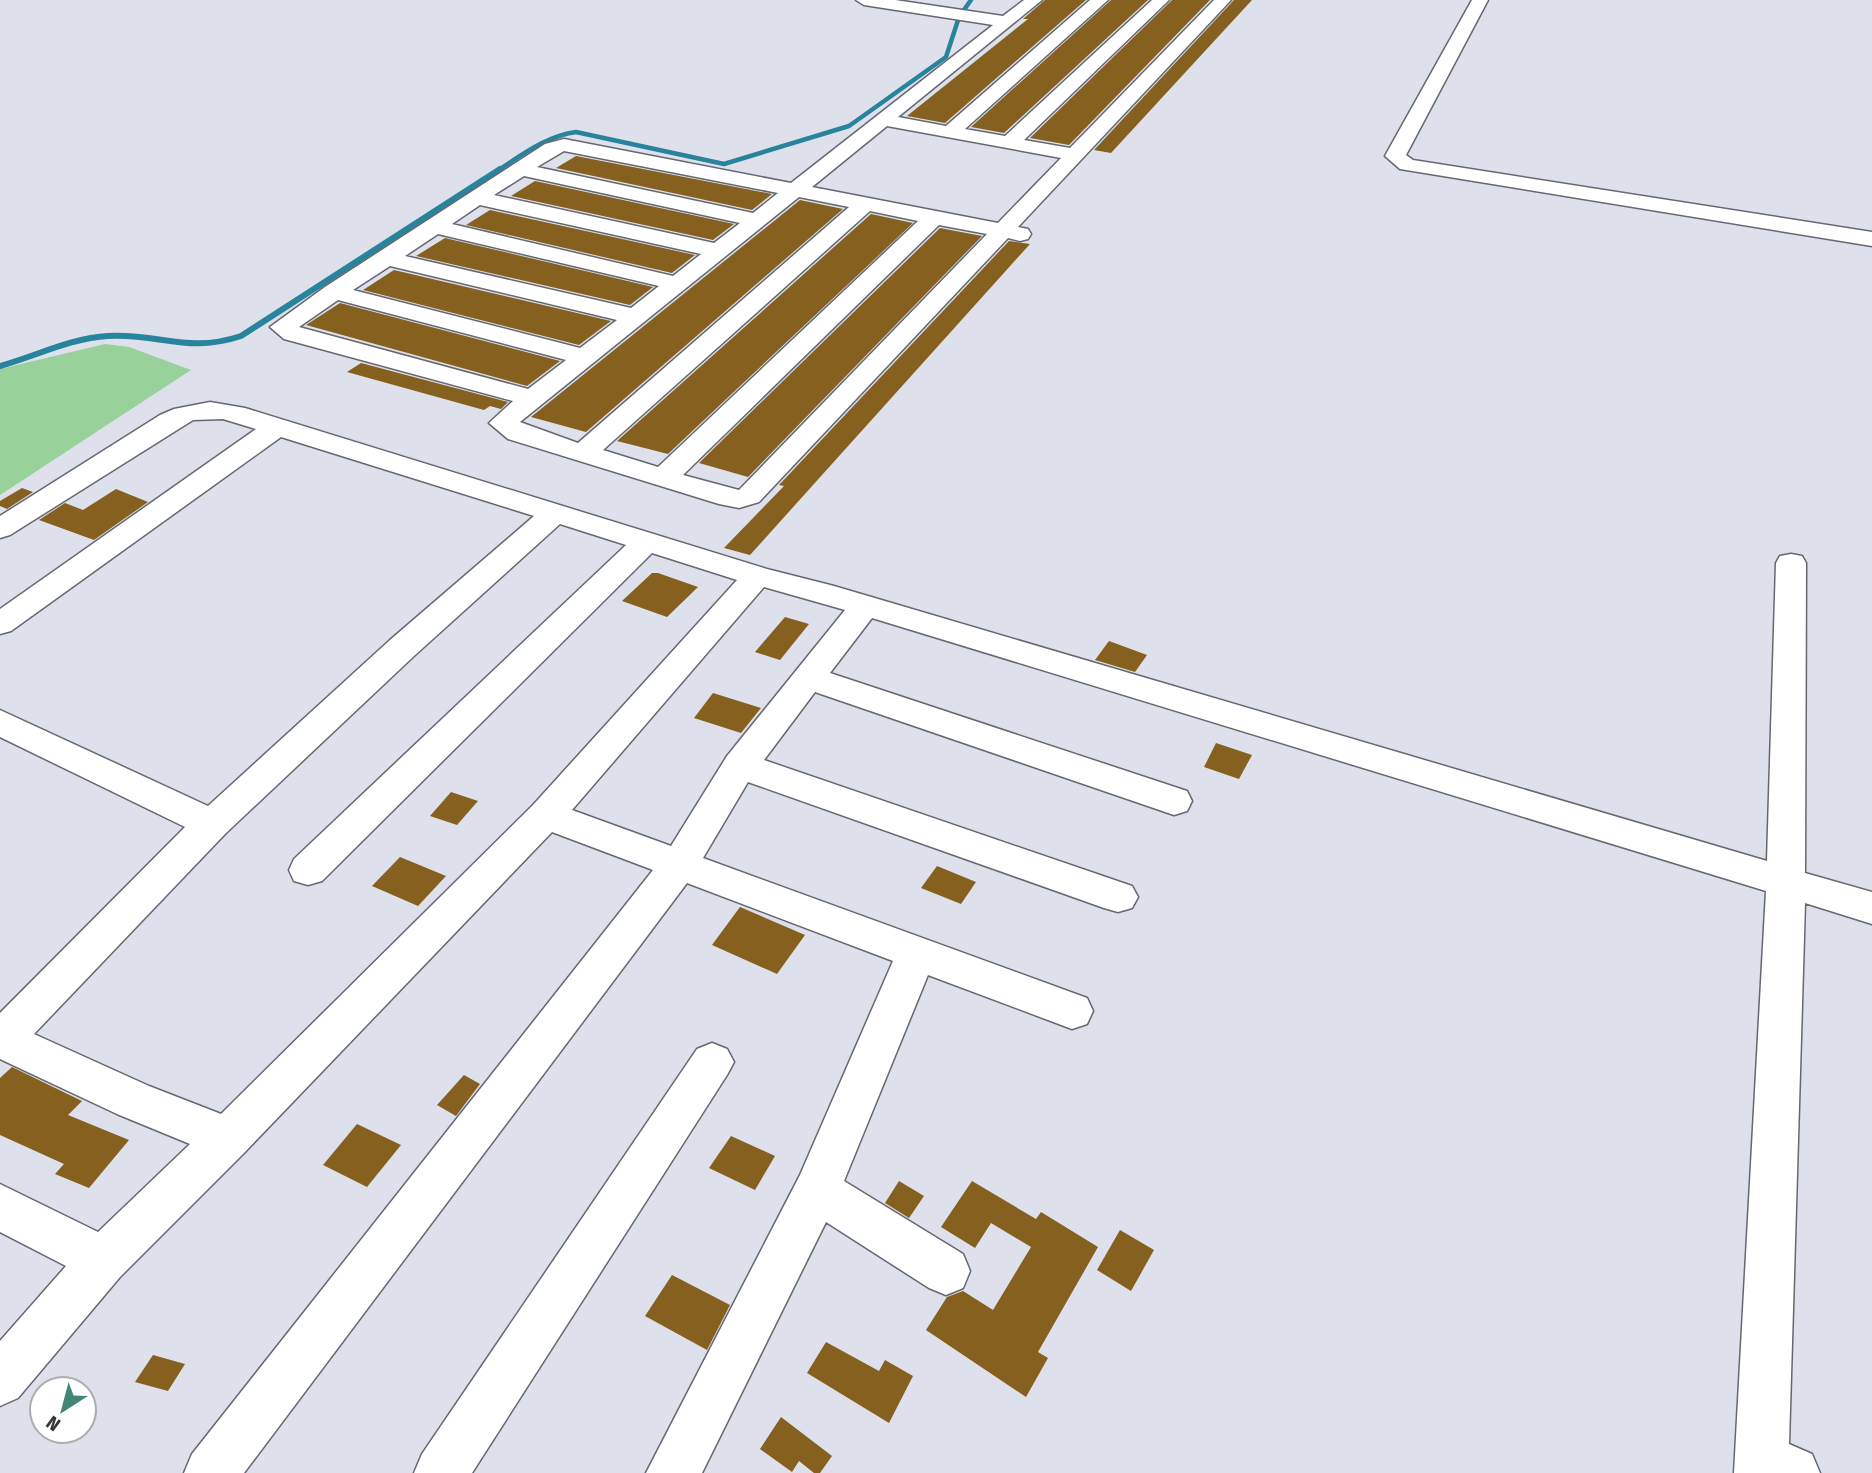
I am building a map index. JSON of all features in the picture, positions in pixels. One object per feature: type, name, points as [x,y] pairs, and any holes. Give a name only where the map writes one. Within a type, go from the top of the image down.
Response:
[{"type":"street","points":[[864,0],[954,10],[1019,25],[1156,47]]},
{"type":"street","points":[[1034,0],[1019,25],[883,120],[502,422],[508,429],[729,498],[739,499],[757,490],[1075,155],[1156,47],[1223,0]]},
{"type":"street","points":[[950,132],[1100,0]]},
{"type":"street","points":[[1009,143],[1161,0]]},
{"type":"street","points":[[1480,0],[1395,156],[1398,161],[1407,165],[1872,239]]},
{"type":"street","points":[[883,120],[1075,155]]},
{"type":"street","points":[[532,398],[284,331],[282,327],[552,148],[564,145],[1027,235]]},
{"type":"street","points":[[520,169],[757,220]]},
{"type":"street","points":[[477,198],[720,251]]},
{"type":"street","points":[[583,453],[866,203]]},
{"type":"street","points":[[663,478],[934,217]]},
{"type":"street","points":[[433,226],[678,284]]},
{"type":"street","points":[[385,258],[637,317]]},
{"type":"street","points":[[333,292],[585,357]]},
{"type":"street","points":[[0,529],[187,411],[209,408],[277,426],[757,576],[1872,908]]},
{"type":"street","points":[[0,624],[277,426]]},
{"type":"street","points":[[228,1138],[133,1100],[1,1040],[212,824],[402,648],[554,514]]},
{"type":"street","points":[[308,870],[647,542]]},
{"type":"street","points":[[1771,1468],[1791,563]]},
{"type":"street","points":[[0,1380],[103,1260],[228,1138],[546,816],[757,576]]},
{"type":"street","points":[[211,1473],[680,864],[740,765],[865,606]]},
{"type":"street","points":[[809,678],[1174,801]]},
{"type":"street","points":[[5,731],[212,824]]},
{"type":"street","points":[[740,765],[1118,897]]},
{"type":"street","points":[[546,816],[1072,1011]]},
{"type":"street","points":[[673,1473],[817,1190],[916,955]]},
{"type":"street","points":[[441,1473],[712,1062]]},
{"type":"street","points":[[817,1190],[946,1271]]},
{"type":"street","points":[[0,1207],[103,1260]]},
{"type":"green space","points":[[105,344],[129,347],[191,370],[0,495],[0,369]]},
{"type":"building","points":[[1045,0],[1086,0],[945,123],[907,116],[1028,19],[1023,19]]},
{"type":"building","points":[[1111,0],[1148,0],[1004,133],[971,127]]},
{"type":"building","points":[[1172,0],[1210,0],[1069,145],[1030,138]]},
{"type":"building","points":[[1234,0],[1252,0],[1111,153],[1094,150]]},
{"type":"building","points":[[576,156],[772,194],[752,210],[556,168]]},
{"type":"building","points":[[535,181],[734,224],[713,240],[511,196]]},
{"type":"building","points":[[800,200],[843,209],[586,432],[531,417]]},
{"type":"building","points":[[490,210],[695,255],[672,273],[466,225]]},
{"type":"building","points":[[871,214],[913,223],[668,454],[617,441]]},
{"type":"building","points":[[940,228],[982,236],[748,477],[699,463]]},
{"type":"building","points":[[445,238],[653,287],[630,305],[416,256]]},
{"type":"building","points":[[1009,241],[1030,244],[750,555],[724,548],[784,486],[779,485]]},
{"type":"building","points":[[394,270],[611,321],[579,345],[363,290]]},
{"type":"building","points":[[340,303],[560,361],[527,386],[306,325]]},
{"type":"building","points":[[361,363],[508,402],[501,409],[490,406],[484,410],[347,372]]},
{"type":"building","points":[[22,488],[33,492],[7,509],[0,506],[0,501]]},
{"type":"building","points":[[116,489],[148,502],[94,540],[39,520],[65,503],[83,510]]},
{"type":"building","points":[[652,573],[698,587],[667,617],[622,601]]},
{"type":"building","points":[[785,617],[809,624],[780,660],[755,652]]},
{"type":"building","points":[[1109,641],[1147,655],[1135,672],[1095,660]]},
{"type":"building","points":[[713,693],[761,708],[741,733],[694,718]]},
{"type":"building","points":[[1216,743],[1252,755],[1239,779],[1204,767]]},
{"type":"building","points":[[451,792],[478,801],[457,825],[430,816]]},
{"type":"building","points":[[400,857],[446,876],[418,906],[372,886]]},
{"type":"building","points":[[937,866],[976,882],[961,904],[921,888]]},
{"type":"building","points":[[740,907],[805,935],[777,974],[712,945]]},
{"type":"building","points":[[12,1067],[82,1101],[68,1115],[129,1140],[89,1188],[55,1174],[64,1164],[0,1135],[0,1078]]},
{"type":"building","points":[[464,1075],[480,1084],[456,1116],[437,1105]]},
{"type":"building","points":[[357,1124],[401,1145],[367,1187],[323,1165]]},
{"type":"building","points":[[731,1136],[775,1156],[755,1190],[709,1168]]},
{"type":"building","points":[[899,1181],[924,1196],[909,1218],[885,1203]]},
{"type":"building","points":[[972,1181],[1036,1219],[1041,1212],[1098,1247],[1038,1352],[1048,1358],[1026,1397],[926,1330],[947,1297],[963,1291],[993,1310],[1031,1247],[991,1223],[975,1248],[941,1227]]},
{"type":"building","points":[[1120,1230],[1154,1250],[1131,1291],[1097,1270]]},
{"type":"building","points":[[672,1275],[730,1305],[707,1350],[645,1316]]},
{"type":"building","points":[[826,1342],[879,1371],[885,1360],[913,1376],[889,1423],[807,1373]]},
{"type":"building","points":[[153,1355],[185,1364],[168,1391],[135,1382]]},
{"type":"building","points":[[781,1417],[832,1456],[820,1473],[814,1473],[799,1461],[792,1472],[760,1449]]},
{"type":"waterway","points":[[497,171],[544,142],[576,132],[724,164],[849,126],[946,57],[959,17],[971,0]]},
{"type":"waterway","points":[[0,366],[94,337],[126,336],[205,343],[241,336],[500,169]]}]
